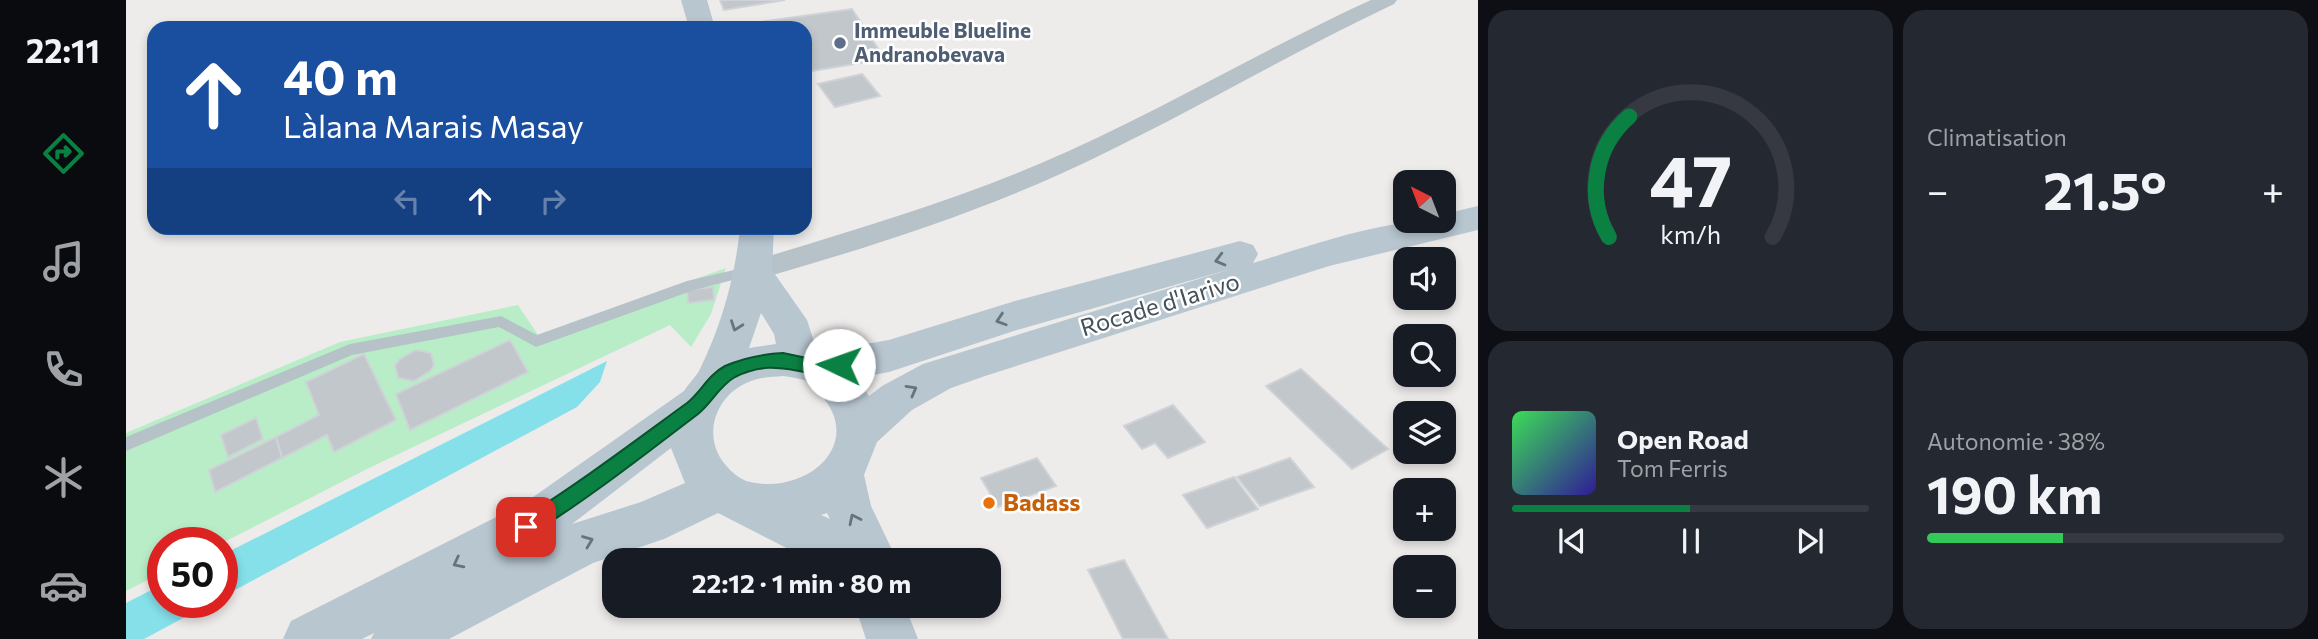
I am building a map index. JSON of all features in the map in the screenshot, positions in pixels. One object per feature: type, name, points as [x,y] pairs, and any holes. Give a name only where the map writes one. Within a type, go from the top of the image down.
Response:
[{"type":"main road","points":[[694,0],[700,21]]},
{"type":"main road","points":[[1456,200],[1478,194]]},
{"type":"main road","name":"Rocade d'Iarivo","points":[[810,365],[890,356],[1015,316],[1393,215]]},
{"type":"main road","name":"Rocade d'Iarivo","points":[[859,431],[897,398],[937,376],[976,362],[1326,254],[1478,218]]},
{"type":"main road","points":[[756,235],[753,271],[745,302],[707,393],[692,419],[692,450],[707,478],[732,496],[823,540],[832,548]]},
{"type":"main road","points":[[753,271],[793,331],[810,365]]},
{"type":"main road","points":[[309,639],[543,518],[731,372],[756,363],[783,360],[810,365],[845,391],[852,403],[859,431],[842,475],[822,492],[786,505],[732,496],[585,542],[541,562],[397,639]]},
{"type":"main road","points":[[842,475],[849,510],[867,548]]},
{"type":"main road","points":[[884,618],[892,639]]},
{"type":"street","points":[[753,271],[894,230],[1050,169],[1182,105],[1330,26],[1387,0]]},
{"type":"lane","points":[[126,444],[350,350],[501,321],[536,341],[692,285],[753,271]]},
{"type":"green space","points":[[726,268],[711,314],[691,347],[670,325],[369,468],[238,535],[238,527],[147,527],[147,580],[126,591],[126,433],[340,342],[518,305],[538,335]]},
{"type":"water","points":[[607,361],[600,382],[577,407],[238,588],[238,547]]},
{"type":"water","points":[[147,592],[147,618],[183,618],[144,639],[126,639],[126,603]]},
{"type":"building","points":[[720,0],[785,0],[724,10]]},
{"type":"building","name":"Immeuble Blueline Andranobevava","points":[[852,9],[885,59],[812,71],[812,21],[767,21]]},
{"type":"building","points":[[862,74],[880,96],[835,107],[818,84]]},
{"type":"building","points":[[713,287],[714,300],[688,303],[687,290]]},
{"type":"building","points":[[510,340],[528,372],[410,430],[396,394]]},
{"type":"building","points":[[416,350],[431,353],[434,365],[430,371],[414,381],[398,378],[395,366],[400,359]]},
{"type":"building","points":[[364,354],[396,420],[334,452],[327,435],[282,458],[276,437],[319,415],[306,382]]},
{"type":"building","points":[[1301,369],[1388,449],[1352,469],[1266,386]]},
{"type":"building","points":[[1173,405],[1205,442],[1168,458],[1155,443],[1142,449],[1124,426]]},
{"type":"building","points":[[256,418],[263,439],[228,457],[221,435]]},
{"type":"building","points":[[276,437],[282,458],[215,492],[209,470]]},
{"type":"building","points":[[1037,458],[1056,486],[998,507],[981,478]]},
{"type":"building","points":[[1290,458],[1314,487],[1260,506],[1237,477]]},
{"type":"building","points":[[1234,477],[1258,509],[1207,528],[1183,495]]},
{"type":"building","points":[[1124,560],[1168,639],[1123,639],[1088,570]]},
{"type":"place","name":"Immeuble Blueline Andranobevava","points":[[840,43]]},
{"type":"place","name":"Badass","points":[[989,503]]},
{"type":"route","points":[[526,527],[576,496],[698,404],[716,382],[731,372],[765,361],[783,360],[821,368],[839,365]]}]
